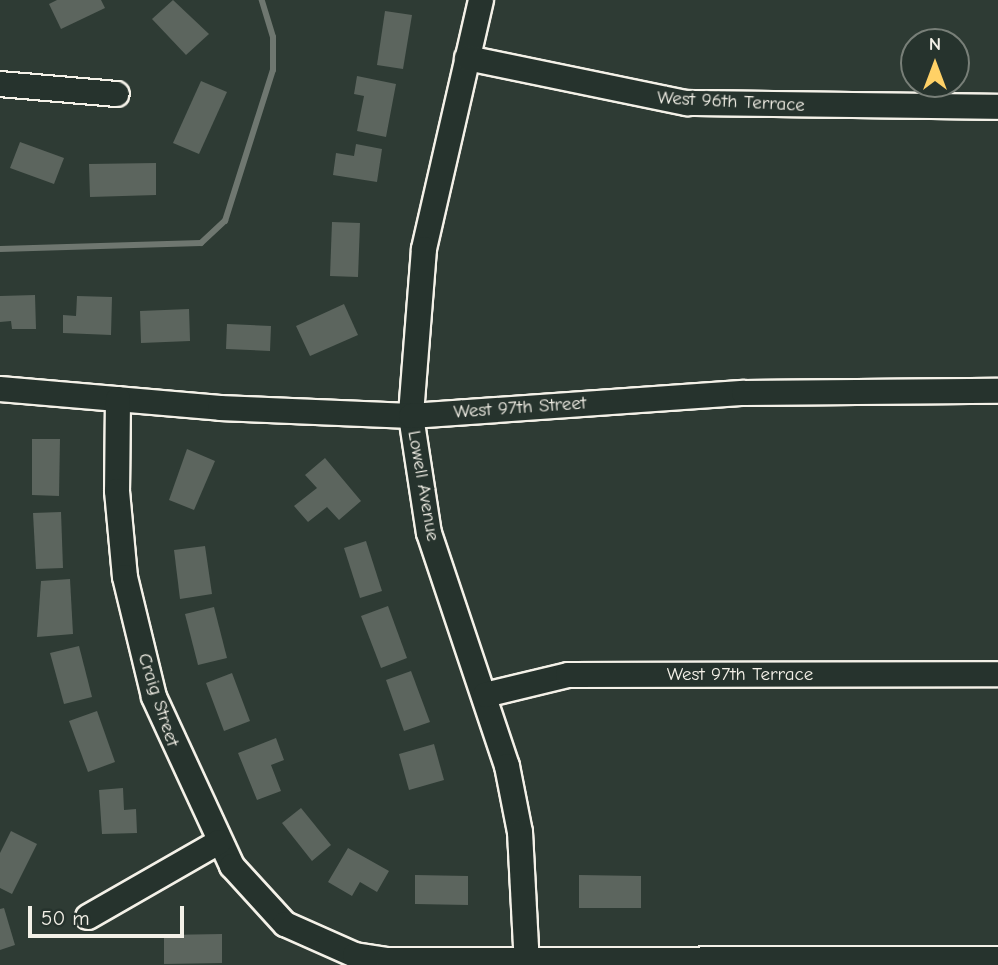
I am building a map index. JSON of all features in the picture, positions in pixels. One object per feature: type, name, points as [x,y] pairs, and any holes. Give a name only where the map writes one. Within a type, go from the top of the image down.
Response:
[{"type":"street","name":"Lowell Avenue","points":[[481,0],[415,304],[411,416],[429,533],[485,695],[520,832],[527,963]]},
{"type":"street","name":"West 96th Terrace","points":[[467,58],[687,103],[998,107]]},
{"type":"street","points":[[0,84],[117,94]]},
{"type":"street","name":"West 97th Street","points":[[0,389],[118,399],[411,416],[744,393],[998,391]]},
{"type":"street","name":"Craig Street","points":[[118,399],[118,518],[138,642],[172,745],[219,842],[271,912],[316,941],[388,960],[527,963],[998,959]]},
{"type":"street","name":"West 97th Terrace","points":[[485,695],[568,675],[998,674]]},
{"type":"street","points":[[88,917],[219,842]]},
{"type":"building","points":[[57,0],[101,0],[105,8],[61,29],[49,4]]},
{"type":"building","points":[[173,0],[209,34],[186,55],[152,19]]},
{"type":"building","points":[[385,11],[412,15],[403,69],[377,65]]},
{"type":"building","points":[[357,76],[396,84],[386,137],[357,131],[364,96],[354,94]]},
{"type":"building","points":[[201,81],[227,92],[199,154],[173,143]]},
{"type":"building","points":[[20,142],[64,158],[54,184],[10,168]]},
{"type":"building","points":[[356,144],[382,149],[377,182],[333,175],[336,153],[354,156]]},
{"type":"building","points":[[156,163],[156,195],[90,197],[89,164]]},
{"type":"building","points":[[332,222],[360,223],[358,277],[330,276]]},
{"type":"building","points":[[35,295],[36,329],[12,329],[11,321],[0,322],[0,296]]},
{"type":"building","points":[[77,296],[112,297],[111,335],[63,333],[63,315],[76,316]]},
{"type":"building","points":[[344,304],[358,335],[310,356],[296,326]]},
{"type":"building","points":[[189,309],[190,341],[141,343],[140,311]]},
{"type":"building","points":[[227,324],[271,326],[270,351],[226,349]]},
{"type":"building","points":[[32,439],[60,439],[59,496],[32,495]]},
{"type":"building","points":[[187,449],[215,461],[194,510],[169,500]]},
{"type":"building","points":[[325,458],[361,501],[339,520],[327,507],[308,522],[294,506],[317,488],[305,475]]},
{"type":"building","points":[[61,512],[63,568],[36,569],[33,513]]},
{"type":"building","points":[[366,541],[382,591],[360,598],[344,548]]},
{"type":"building","points":[[205,546],[212,594],[180,599],[174,550]]},
{"type":"building","points":[[70,579],[73,634],[37,637],[41,581]]},
{"type":"building","points":[[388,606],[407,658],[381,668],[361,616]]},
{"type":"building","points":[[214,607],[227,658],[198,665],[185,614]]},
{"type":"building","points":[[79,646],[92,697],[64,704],[50,653]]},
{"type":"building","points":[[411,671],[430,722],[404,731],[386,680]]},
{"type":"building","points":[[232,673],[250,721],[224,731],[206,683]]},
{"type":"building","points":[[97,711],[115,762],[88,772],[69,721]]},
{"type":"building","points":[[276,738],[284,760],[271,765],[281,791],[257,800],[238,753]]},
{"type":"building","points":[[434,744],[444,780],[409,790],[399,754]]},
{"type":"building","points":[[123,788],[124,810],[136,809],[137,833],[102,834],[99,790]]},
{"type":"building","points":[[301,808],[331,845],[312,861],[282,823]]},
{"type":"building","points":[[11,831],[37,844],[12,894],[0,888],[0,853]]},
{"type":"building","points":[[348,848],[389,871],[377,892],[360,882],[352,896],[328,882]]},
{"type":"building","points":[[415,875],[468,876],[468,905],[415,904]]},
{"type":"building","points":[[579,875],[641,876],[641,908],[579,908]]},
{"type":"building","points":[[4,908],[15,945],[0,950],[0,909]]},
{"type":"building","points":[[222,934],[222,963],[164,964],[164,935]]},
{"type":"waterway","points":[[0,249],[201,243],[225,221],[273,70],[273,37],[262,0]]}]
